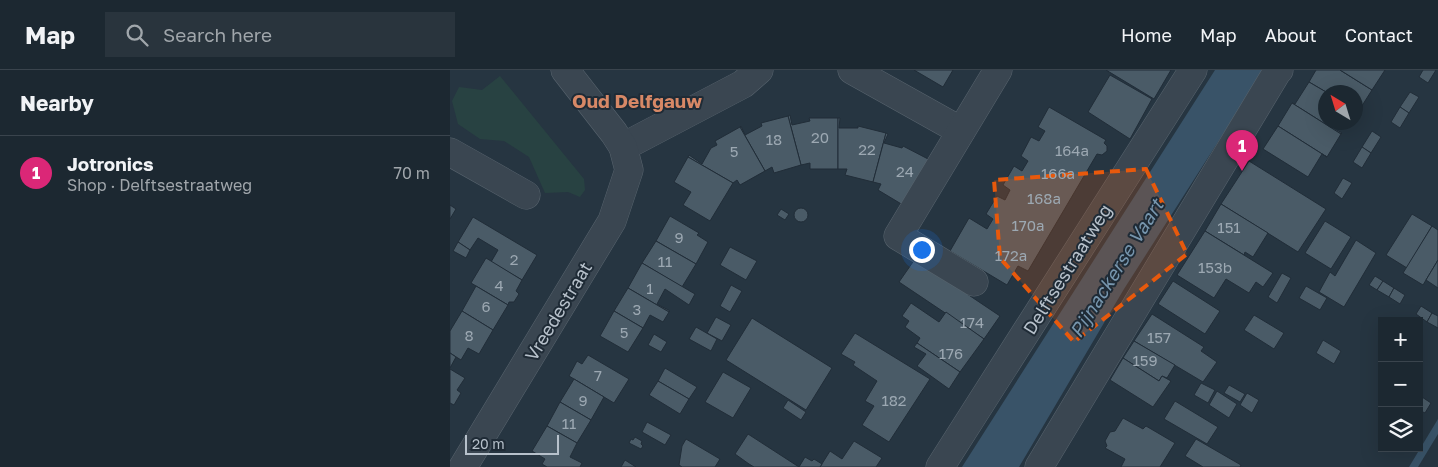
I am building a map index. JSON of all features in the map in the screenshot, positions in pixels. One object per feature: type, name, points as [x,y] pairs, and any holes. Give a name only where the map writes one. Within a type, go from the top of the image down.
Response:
[{"type":"street","points":[[565,70],[623,147],[743,84],[759,70]]},
{"type":"street","points":[[852,70],[961,131]]},
{"type":"street","points":[[974,282],[898,236],[998,70]]},
{"type":"street","name":"Delftsestraatweg","points":[[940,467],[1193,70]]},
{"type":"street","points":[[1039,467],[1277,72],[1280,70]]},
{"type":"street","name":"Vreedestraat","points":[[463,467],[612,221],[629,170],[623,147]]},
{"type":"street","points":[[450,152],[526,195]]},
{"type":"highlighted area","points":[[1146,169],[1187,254],[1074,342],[1000,258],[994,180]]},
{"type":"green space","points":[[500,76],[584,179],[585,190],[580,197],[568,192],[545,193],[529,157],[504,141],[480,139],[458,124],[452,101],[459,87],[482,90]]},
{"type":"water","name":"Pijnackerse Vaart","points":[[1215,70],[1264,70],[1124,289],[1019,467],[962,467]]},
{"type":"water","points":[[1438,419],[1438,434],[1418,467],[1409,467],[1418,452],[1423,452],[1423,444]]},
{"type":"building","points":[[914,70],[953,70],[943,87]]},
{"type":"building","points":[[1106,70],[1171,70],[1154,99]]},
{"type":"building","points":[[1316,70],[1340,70],[1372,90],[1363,104],[1363,85],[1318,85],[1318,87],[1309,82]]},
{"type":"building","points":[[1340,70],[1385,70],[1372,90]]},
{"type":"building","points":[[1423,70],[1436,70],[1428,83],[1419,77]]},
{"type":"building","points":[[1110,75],[1152,99],[1130,139],[1088,112]]},
{"type":"building","points":[[1309,82],[1318,87],[1318,119],[1292,103],[1295,104]]},
{"type":"building","points":[[1410,92],[1419,97],[1409,113],[1400,107]]},
{"type":"building","points":[[1292,103],[1318,119],[1318,130],[1335,130],[1341,134],[1327,157],[1278,126]]},
{"type":"building","points":[[1049,107],[1106,140],[1104,143],[1107,146],[1107,151],[1102,155],[1097,154],[1028,271],[1018,266],[1007,285],[950,251],[969,218],[987,229],[993,219],[986,214],[997,196],[1005,200],[1010,190],[1003,185],[1014,166],[1022,171],[1028,161],[1021,156],[1031,137],[1039,141],[1045,131],[1038,127]]},
{"type":"building","points":[[1400,107],[1409,113],[1400,128],[1391,122]]},
{"type":"building","points":[[790,115],[792,125],[810,121],[809,118],[838,118],[838,169],[810,169],[810,163],[801,165],[788,116]]},
{"type":"building","points":[[788,116],[801,165],[774,173],[772,167],[765,171],[740,127],[745,135],[762,126],[761,123]]},
{"type":"building","points":[[838,118],[840,118],[839,128],[858,128],[858,126],[886,133],[873,182],[845,175],[847,169],[838,169]]},
{"type":"building","points":[[1278,126],[1327,157],[1322,154],[1308,177],[1263,149]]},
{"type":"building","points":[[740,127],[765,171],[740,185],[737,180],[733,183],[688,157],[689,155],[702,164],[711,148],[717,145],[715,141]]},
{"type":"building","points":[[1372,131],[1381,137],[1371,153],[1362,147]]},
{"type":"building","points":[[886,133],[888,134],[884,143],[902,148],[903,146],[930,160],[903,205],[878,190],[881,184],[873,182]]},
{"type":"building","points":[[1362,147],[1371,153],[1362,168],[1353,162]]},
{"type":"building","points":[[688,157],[733,183],[710,221],[683,205],[691,192],[674,182]]},
{"type":"building","points":[[1249,161],[1326,209],[1298,252],[1221,204]]},
{"type":"building","points":[[1343,178],[1352,183],[1342,199],[1334,193]]},
{"type":"building","points":[[1221,204],[1268,233],[1253,257],[1245,252],[1244,255],[1205,231]]},
{"type":"building","points":[[450,205],[456,209],[450,219]]},
{"type":"building","points":[[801,208],[806,210],[808,215],[806,220],[801,222],[796,220],[794,215],[796,210]]},
{"type":"building","points":[[781,209],[789,214],[785,220],[777,215]]},
{"type":"building","points":[[1412,214],[1432,226],[1407,268],[1386,255]]},
{"type":"building","points":[[670,216],[699,233],[697,235],[708,242],[696,264],[656,241]]},
{"type":"building","points":[[473,217],[537,255],[522,280],[491,262],[498,250],[478,238],[470,250],[458,242]]},
{"type":"building","points":[[1325,221],[1351,237],[1331,269],[1305,253]]},
{"type":"building","points":[[1432,226],[1438,230],[1438,260],[1423,285],[1403,273]]},
{"type":"building","points":[[1205,231],[1273,273],[1263,287],[1256,282],[1249,293],[1226,279],[1214,298],[1177,275]]},
{"type":"building","points":[[1356,240],[1376,253],[1344,307],[1319,292],[1330,272],[1335,276]]},
{"type":"building","points":[[656,241],[696,264],[682,287],[642,263]]},
{"type":"building","points":[[458,242],[470,250],[466,258],[453,251]]},
{"type":"building","points":[[730,247],[757,261],[746,280],[720,265]]},
{"type":"building","points":[[486,258],[522,280],[516,291],[519,294],[514,302],[509,302],[508,305],[471,283]]},
{"type":"building","points":[[915,259],[1000,316],[984,339],[899,282]]},
{"type":"building","points":[[1438,260],[1438,288],[1426,280]]},
{"type":"building","points":[[642,263],[695,294],[689,305],[665,289],[657,304],[669,312],[628,288]]},
{"type":"building","points":[[1282,273],[1291,278],[1277,303],[1268,297]]},
{"type":"building","points":[[1375,276],[1383,281],[1377,290],[1369,285]]},
{"type":"building","points":[[1173,281],[1220,311],[1205,334],[1158,304]]},
{"type":"building","points":[[1383,281],[1394,288],[1389,297],[1377,290]]},
{"type":"building","points":[[731,285],[742,291],[730,312],[720,306]]},
{"type":"building","points":[[476,286],[508,305],[493,330],[462,311]]},
{"type":"building","points":[[1306,286],[1327,298],[1320,310],[1299,298]]},
{"type":"building","points":[[628,288],[669,312],[663,322],[650,315],[643,328],[614,311]]},
{"type":"building","points":[[1394,288],[1405,295],[1400,304],[1389,297]]},
{"type":"building","points":[[911,303],[939,322],[946,312],[984,339],[960,372],[917,343],[920,338],[905,327],[909,321],[902,316]]},
{"type":"building","points":[[1421,306],[1432,313],[1427,322],[1423,317],[1416,314]]},
{"type":"building","points":[[462,311],[493,330],[479,354],[468,348],[461,360],[450,353],[450,331]]},
{"type":"building","points":[[614,311],[643,328],[628,352],[600,336]]},
{"type":"building","points":[[1432,313],[1438,316],[1438,328],[1427,322]]},
{"type":"building","points":[[1152,314],[1204,347],[1201,351],[1217,362],[1203,382],[1134,341]]},
{"type":"building","points":[[1254,315],[1284,333],[1274,349],[1244,330]]},
{"type":"building","points":[[716,317],[731,325],[722,341],[707,333]]},
{"type":"building","points":[[752,318],[832,368],[806,410],[726,360]]},
{"type":"building","points":[[696,327],[717,339],[711,351],[689,339]]},
{"type":"building","points":[[855,333],[930,379],[889,442],[862,425],[874,406],[865,401],[877,381],[853,365],[855,362],[841,354]]},
{"type":"building","points":[[654,334],[667,342],[661,352],[648,345]]},
{"type":"building","points":[[1323,340],[1341,351],[1334,364],[1316,353]]},
{"type":"building","points":[[1134,341],[1175,365],[1167,378],[1162,376],[1159,381],[1123,358]]},
{"type":"building","points":[[917,343],[960,372],[949,389],[917,366],[926,354],[914,347]]},
{"type":"building","points":[[450,353],[456,357],[450,368]]},
{"type":"building","points":[[588,355],[629,379],[614,403],[569,376],[577,361],[582,364]]},
{"type":"building","points":[[1123,358],[1159,381],[1162,376],[1171,381],[1153,407],[1110,380]]},
{"type":"building","points":[[665,368],[697,387],[689,399],[658,381]]},
{"type":"building","points":[[450,369],[465,378],[457,390],[461,393],[454,405],[450,403]]},
{"type":"building","points":[[723,372],[751,388],[733,418],[705,402]]},
{"type":"building","points":[[574,379],[604,397],[591,420],[560,402]]},
{"type":"building","points":[[658,381],[689,399],[680,414],[649,395]]},
{"type":"building","points":[[1201,383],[1215,390],[1208,403],[1194,395]]},
{"type":"building","points":[[1229,385],[1245,394],[1240,402],[1224,393]]},
{"type":"building","points":[[1217,391],[1237,404],[1229,418],[1209,405]]},
{"type":"building","points":[[1247,393],[1259,400],[1252,413],[1240,405]]},
{"type":"building","points":[[1423,398],[1431,403],[1425,413],[1423,412]]},
{"type":"building","points":[[788,400],[806,412],[801,420],[783,408]]},
{"type":"building","points":[[1175,401],[1218,427],[1207,444],[1164,419]]},
{"type":"building","points":[[560,402],[591,420],[577,443],[547,426]]},
{"type":"building","points":[[1123,418],[1143,429],[1146,426],[1175,443],[1160,467],[1121,467],[1125,459],[1105,448],[1107,446],[1105,441],[1110,432],[1115,431]]},
{"type":"building","points":[[647,422],[671,435],[665,445],[642,432]]},
{"type":"building","points":[[547,426],[577,443],[570,457],[582,463],[580,467],[547,467],[542,464],[545,459],[532,451]]},
{"type":"building","points":[[748,434],[799,467],[754,467],[749,464],[735,454]]},
{"type":"building","points":[[635,437],[642,441],[641,444],[643,446],[641,449],[629,443]]},
{"type":"building","points":[[686,439],[720,459],[715,467],[682,467],[679,465],[682,446]]},
{"type":"building","points":[[1196,439],[1241,465],[1240,467],[1203,467],[1185,456]]},
{"type":"building","points":[[854,441],[882,458],[876,467],[820,467],[830,451],[842,459]]},
{"type":"building","points":[[805,457],[812,461],[814,459],[822,464],[820,467],[799,467]]},
{"type":"building","points":[[625,460],[636,467],[621,467]]},
{"type":"place","name":"Jotronics","points":[[1242,171]]},
{"type":"district","name":"Oud Delfgauw","points":[[637,100]]}]
